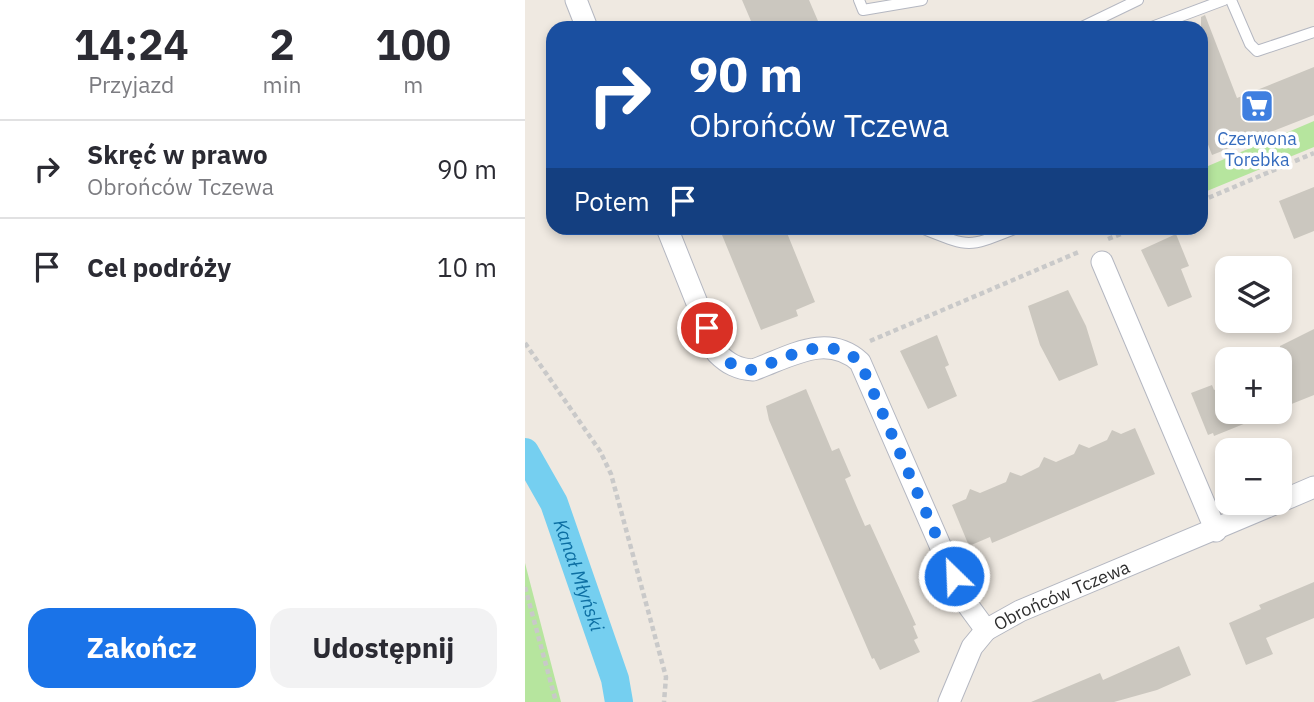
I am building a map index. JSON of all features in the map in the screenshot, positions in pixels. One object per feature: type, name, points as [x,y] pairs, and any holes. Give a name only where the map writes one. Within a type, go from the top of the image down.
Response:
[{"type":"street","points":[[576,0],[584,21]]},
{"type":"street","points":[[670,235],[717,353],[725,360],[743,370],[753,370],[822,345],[847,351]]},
{"type":"street","points":[[1097,251],[1216,530]]},
{"type":"street","name":"Obrońców Tczewa","points":[[847,351],[860,362],[964,600],[986,630],[1020,611],[1250,515]]},
{"type":"street","name":"Obrońców Tczewa","points":[[1292,496],[1314,487]]},
{"type":"street","points":[[950,702],[972,647],[986,630]]},
{"type":"lane","points":[[859,0],[863,10],[922,0]]},
{"type":"lane","points":[[1094,21],[1138,0]]},
{"type":"lane","points":[[1168,21],[1224,0]]},
{"type":"lane","points":[[1231,0],[1250,44],[1257,51],[1314,32]]},
{"type":"lane","points":[[939,235],[964,245],[976,244],[999,235]]},
{"type":"path","points":[[1208,198],[1314,153]]},
{"type":"path","points":[[847,351],[1097,251],[1124,235]]},
{"type":"path","points":[[525,343],[600,451],[611,474],[666,677],[664,702]]},
{"type":"path","points":[[525,587],[556,702]]},
{"type":"green space","points":[[1314,121],[1314,147],[1208,191],[1208,166]]},
{"type":"green space","points":[[525,563],[561,702],[525,702]]},
{"type":"building","points":[[742,0],[809,0],[818,21],[751,21]]},
{"type":"building","name":"Czerwona Torebka","points":[[1208,23],[1237,98],[1314,67],[1314,115],[1212,155],[1208,144]]},
{"type":"building","points":[[1314,187],[1314,231],[1294,239],[1279,201]]},
{"type":"building","points":[[722,235],[788,235],[815,302],[796,310],[798,316],[761,330]]},
{"type":"building","points":[[1176,235],[1189,266],[1181,269],[1192,297],[1168,307],[1141,250]]},
{"type":"building","points":[[1068,290],[1086,326],[1098,365],[1059,381],[1040,345],[1028,306]]},
{"type":"building","points":[[1314,329],[1314,395],[1292,404],[1292,347],[1280,346]]},
{"type":"building","points":[[937,335],[949,365],[945,367],[957,396],[928,409],[900,351]]},
{"type":"building","points":[[1212,385],[1215,424],[1244,424],[1214,436],[1213,433],[1208,435],[1191,393]]},
{"type":"building","points":[[806,389],[832,451],[839,448],[851,476],[845,479],[865,526],[870,524],[916,625],[913,626],[918,638],[914,640],[920,652],[880,670],[874,658],[872,659],[769,420],[766,406]]},
{"type":"building","points":[[1135,428],[1155,474],[992,543],[990,537],[969,546],[952,505],[966,499],[970,489],[980,493],[1006,482],[1010,472],[1021,476],[1039,467],[1044,457],[1056,462],[1074,454],[1079,444],[1089,448],[1107,440],[1112,430],[1121,434]]},
{"type":"building","points":[[1314,582],[1314,618],[1266,638],[1273,654],[1246,665],[1229,623],[1261,609],[1259,605]]},
{"type":"building","points":[[1179,646],[1191,675],[1157,690],[1114,702],[1031,702],[1100,673],[1103,680]]},
{"type":"waterway","name":"Kanał Młyński","points":[[525,452],[554,503],[615,679],[619,702]]},
{"type":"place","name":"Czerwona Torebka","points":[[1257,106]]},
{"type":"route","points":[[707,328],[717,353],[743,370],[753,370],[822,345],[847,351],[860,362],[954,576]]}]
